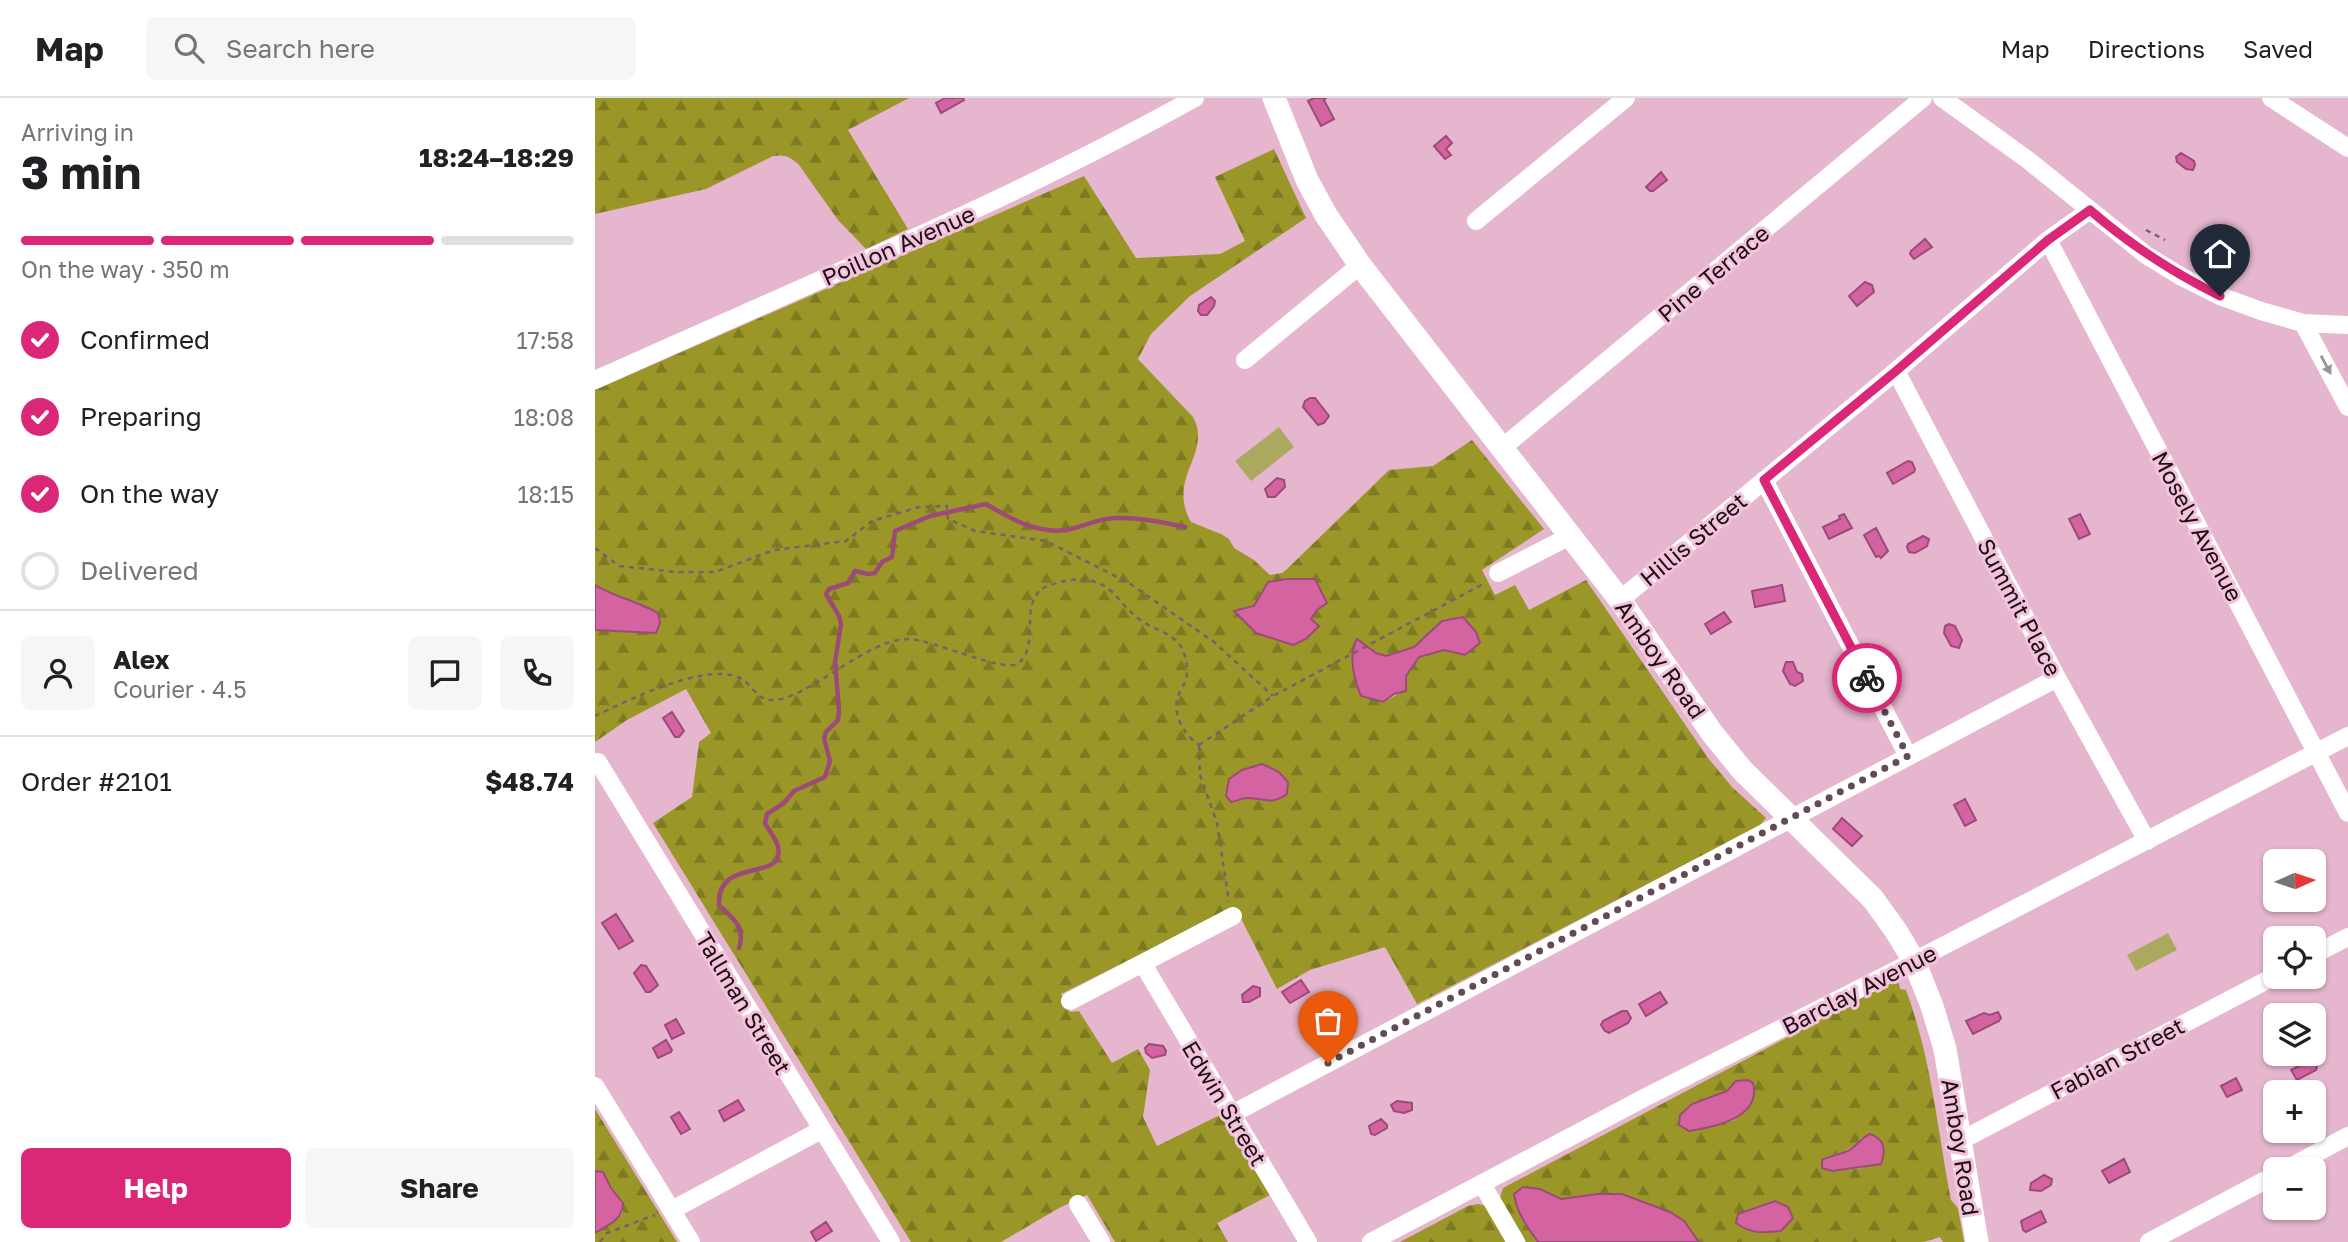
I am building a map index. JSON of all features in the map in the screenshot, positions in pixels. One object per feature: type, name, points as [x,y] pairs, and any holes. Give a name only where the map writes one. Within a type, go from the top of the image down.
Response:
[{"type":"main road","name":"Amboy Road","points":[[1274,98],[1307,180],[1326,215],[1360,265],[1620,600],[1712,733],[1742,770],[1873,899],[1914,961],[1945,1049],[1977,1242]]},
{"type":"street","name":"Poillon Avenue","points":[[595,380],[959,219],[1124,137],[1195,98]]},
{"type":"street","points":[[1476,221],[1626,98]]},
{"type":"street","name":"Pine Terrace","points":[[1502,448],[1923,98]]},
{"type":"street","points":[[1943,98],[2028,160],[2145,255],[2182,277],[2220,296],[2261,311],[2303,323],[2348,325]]},
{"type":"street","points":[[2271,98],[2348,148]]},
{"type":"street","name":"Hillis Street","points":[[1620,600],[1896,371],[2048,240],[2090,210]]},
{"type":"street","name":"Mosely Avenue","points":[[2048,240],[2348,813]]},
{"type":"street","points":[[1245,360],[1360,265]]},
{"type":"street","points":[[2303,323],[2348,407]]},
{"type":"street","name":"Summit Place","points":[[1896,371],[2057,678],[2147,841]]},
{"type":"street","points":[[1764,480],[1908,756]]},
{"type":"street","points":[[1498,573],[1570,536]]},
{"type":"street","points":[[1232,1114],[2057,678]]},
{"type":"street","name":"Barclay Avenue","points":[[1371,1242],[1657,1091],[2348,736]]},
{"type":"street","name":"Tallman Street","points":[[598,762],[891,1242]]},
{"type":"street","points":[[1070,1001],[1233,916]]},
{"type":"street","points":[[2326,949],[2348,937]]},
{"type":"street","name":"Edwin Street","points":[[1143,964],[1308,1242]]},
{"type":"street","name":"Fabian Street","points":[[1959,1141],[2263,982]]},
{"type":"street","points":[[595,1086],[691,1242]]},
{"type":"street","points":[[672,1210],[821,1130]]},
{"type":"street","points":[[2309,1157],[2348,1136]]},
{"type":"street","points":[[2149,1242],[2263,1181]]},
{"type":"street","points":[[1482,1184],[1516,1242]]},
{"type":"street","points":[[1078,1204],[1101,1242]]},
{"type":"path","points":[[2146,230],[2165,240]]},
{"type":"path","points":[[595,548],[619,566],[677,572],[715,572],[774,550],[846,541],[872,521],[919,507],[947,506],[948,519],[975,531],[1046,541],[1129,583],[1214,642],[1273,696]]},
{"type":"path","points":[[1199,745],[1273,696],[1459,597],[1498,573]]},
{"type":"path","points":[[595,716],[666,684],[730,674],[743,680],[759,697],[769,701],[785,698],[886,644],[907,639],[929,642],[988,662],[1012,666],[1026,654],[1033,602],[1039,590],[1078,579],[1093,581],[1109,589],[1130,613],[1172,636],[1184,650],[1187,680],[1177,697],[1177,716],[1190,739],[1199,745]]},
{"type":"path","points":[[1199,745],[1200,775],[1217,823],[1224,878],[1233,916]]},
{"type":"path","points":[[600,1242],[602,1237],[619,1227],[672,1210]]},
{"type":"green space","points":[[595,98],[909,98],[848,130],[908,229],[866,249],[838,220],[799,165],[781,155],[773,156],[706,189],[595,214]]},
{"type":"green space","points":[[1274,149],[1306,218],[1190,296],[1151,334],[1138,359],[1193,417],[1198,430],[1198,442],[1184,492],[1185,506],[1191,522],[1229,539],[1234,548],[1254,560],[1270,575],[1282,573],[1389,470],[1433,466],[1472,440],[1544,529],[1482,570],[1495,595],[1515,585],[1529,610],[1586,580],[1708,758],[1732,787],[1766,818],[1759,826],[1417,1004],[1385,947],[1310,970],[1277,989],[1235,907],[1061,994],[1070,1012],[1079,1011],[1112,1063],[1138,1049],[1150,1070],[1143,1117],[1157,1146],[1220,1115],[1270,1195],[1217,1223],[1228,1242],[1115,1242],[1087,1195],[1001,1242],[911,1242],[653,823],[692,797],[699,742],[711,733],[686,689],[627,720],[595,742],[595,630],[656,633],[660,623],[657,613],[595,585],[595,390],[1084,176],[1136,258],[1220,254],[1245,241],[1215,177]],"holes":[[[1315,579],[1327,603],[1317,610],[1311,619],[1318,627],[1293,645],[1235,611],[1254,606]],[[1442,621],[1465,655],[1444,650],[1418,657],[1406,677],[1406,690],[1383,702],[1357,640],[1378,654],[1394,655],[1417,644]]]},
{"type":"green space","points":[[1890,983],[1899,983],[1900,989],[1906,990],[1922,1042],[1951,1200],[1958,1208],[1964,1242],[1943,1242],[1940,1237],[1924,1242],[1699,1242],[1684,1221],[1670,1212],[1622,1194],[1561,1199],[1540,1189],[1536,1238],[1538,1242],[1526,1242],[1500,1198],[1503,1188]],"holes":[[[1727,1091],[1735,1120],[1704,1128],[1692,1104]],[[1862,1137],[1863,1168],[1832,1171],[1822,1167],[1822,1160],[1848,1149]]]},
{"type":"green space","points":[[595,1109],[677,1242],[595,1242],[595,1233],[623,1212],[603,1172],[595,1171]]},
{"type":"green space","points":[[1468,1206],[1486,1206],[1508,1242],[1400,1242]]},
{"type":"shaded area","points":[[945,98],[964,100],[941,113],[936,103]]},
{"type":"shaded area","points":[[1326,98],[1324,100],[1334,119],[1321,126],[1308,101]]},
{"type":"shaded area","points":[[1446,136],[1452,143],[1446,149],[1451,155],[1445,159],[1434,146]]},
{"type":"shaded area","points":[[2181,153],[2194,161],[2193,170],[2186,169],[2177,162],[2176,157]]},
{"type":"shaded area","points":[[1661,172],[1667,180],[1650,191],[1646,187]]},
{"type":"shaded area","points":[[1925,239],[1932,247],[1914,259],[1911,251]]},
{"type":"shaded area","points":[[1865,282],[1872,285],[1874,292],[1857,306],[1849,296]]},
{"type":"shaded area","points":[[1211,297],[1215,301],[1214,306],[1207,315],[1201,315],[1198,311],[1199,305]]},
{"type":"shaded area","points":[[1315,398],[1329,416],[1324,423],[1318,425],[1303,407],[1305,401]]},
{"type":"shaded area","points":[[1279,427],[1294,447],[1251,481],[1235,461]]},
{"type":"shaded area","points":[[1908,461],[1912,462],[1914,472],[1893,484],[1887,473]]},
{"type":"shaded area","points":[[1277,478],[1284,480],[1285,487],[1275,497],[1268,497],[1265,489]]},
{"type":"shaded area","points":[[1844,514],[1852,528],[1829,539],[1823,527],[1840,519],[1839,516]]},
{"type":"shaded area","points":[[2080,514],[2090,534],[2079,539],[2069,519]]},
{"type":"shaded area","points":[[1876,528],[1888,551],[1881,558],[1876,557],[1864,535]]},
{"type":"shaded area","points":[[1923,536],[1929,539],[1927,546],[1915,553],[1909,552],[1908,544]]},
{"type":"shaded area","points":[[1315,579],[1327,603],[1317,610],[1311,619],[1319,626],[1306,639],[1293,645],[1256,633],[1234,611],[1254,606],[1268,582]]},
{"type":"shaded area","points":[[595,585],[658,613],[660,623],[656,633],[595,630]]},
{"type":"shaded area","points":[[1782,585],[1785,601],[1755,607],[1752,591]]},
{"type":"shaded area","points":[[1724,612],[1731,622],[1711,634],[1705,624]]},
{"type":"shaded area","points":[[1463,617],[1476,632],[1480,643],[1465,655],[1444,650],[1419,657],[1406,676],[1406,691],[1394,694],[1383,702],[1361,696],[1352,660],[1357,639],[1376,653],[1386,656],[1414,647],[1442,621]]},
{"type":"shaded area","points":[[1945,626],[1955,626],[1962,640],[1959,648],[1951,646],[1944,633]]},
{"type":"shaded area","points":[[1786,662],[1793,662],[1797,672],[1802,674],[1803,681],[1795,686],[1790,684],[1783,671]]},
{"type":"shaded area","points":[[672,712],[684,731],[679,737],[675,737],[663,718]]},
{"type":"shaded area","points":[[1262,764],[1279,772],[1288,782],[1287,794],[1272,801],[1248,798],[1231,802],[1226,796],[1229,779],[1242,770]]},
{"type":"shaded area","points":[[1965,799],[1976,820],[1965,826],[1954,805]]},
{"type":"shaded area","points":[[1842,818],[1862,836],[1852,846],[1833,829]]},
{"type":"shaded area","points":[[616,914],[633,941],[619,949],[602,923]]},
{"type":"shaded area","points":[[2168,933],[2177,950],[2136,971],[2127,955]]},
{"type":"shaded area","points":[[641,965],[646,966],[658,985],[650,992],[646,992],[634,973]]},
{"type":"shaded area","points":[[1301,980],[1309,992],[1290,1003],[1282,992]]},
{"type":"shaded area","points":[[1253,986],[1260,988],[1260,996],[1243,1002],[1242,995]]},
{"type":"shaded area","points":[[1660,992],[1667,1003],[1646,1016],[1639,1004]]},
{"type":"shaded area","points":[[1627,1011],[1631,1018],[1628,1023],[1609,1033],[1605,1031],[1601,1025],[1603,1021]]},
{"type":"shaded area","points":[[1998,1012],[2001,1018],[1999,1021],[1973,1034],[1966,1021],[1984,1013],[1990,1015]]},
{"type":"shaded area","points":[[676,1019],[684,1033],[672,1039],[665,1025]]},
{"type":"shaded area","points":[[666,1040],[672,1050],[658,1058],[653,1048]]},
{"type":"shaded area","points":[[1149,1044],[1163,1046],[1165,1055],[1152,1058],[1146,1053],[1145,1048]]},
{"type":"shaded area","points":[[2299,1066],[2317,1067],[2297,1080],[2291,1070]]},
{"type":"shaded area","points":[[2236,1078],[2242,1090],[2227,1097],[2221,1086]]},
{"type":"shaded area","points":[[1748,1080],[1753,1083],[1754,1095],[1750,1105],[1734,1119],[1689,1131],[1679,1125],[1680,1115],[1692,1104],[1727,1091],[1736,1081]]},
{"type":"shaded area","points":[[738,1100],[744,1110],[724,1121],[719,1111]]},
{"type":"shaded area","points":[[1397,1101],[1412,1103],[1412,1110],[1404,1113],[1394,1111],[1391,1105]]},
{"type":"shaded area","points":[[679,1112],[690,1129],[681,1134],[671,1117]]},
{"type":"shaded area","points":[[1381,1119],[1387,1128],[1375,1135],[1371,1134],[1369,1126]]},
{"type":"shaded area","points":[[1870,1134],[1879,1139],[1883,1146],[1881,1164],[1832,1171],[1822,1168],[1822,1160],[1849,1151]]},
{"type":"shaded area","points":[[2124,1159],[2130,1172],[2109,1183],[2102,1171]]},
{"type":"shaded area","points":[[595,1171],[603,1172],[623,1203],[618,1218],[595,1233]]},
{"type":"shaded area","points":[[2044,1175],[2052,1179],[2051,1185],[2041,1191],[2030,1190],[2031,1183]]},
{"type":"shaded area","points":[[1523,1187],[1540,1189],[1561,1199],[1622,1194],[1670,1212],[1684,1221],[1699,1242],[1538,1242],[1523,1220],[1515,1201],[1514,1194]]},
{"type":"shaded area","points":[[1775,1201],[1788,1207],[1793,1218],[1781,1231],[1757,1232],[1736,1223],[1738,1214]]},
{"type":"shaded area","points":[[2041,1211],[2046,1222],[2026,1232],[2023,1230],[2021,1221]]},
{"type":"shaded area","points":[[826,1222],[832,1231],[816,1241],[811,1232]]},
{"type":"waterway","points":[[739,948],[739,928],[719,905],[721,890],[729,880],[739,874],[772,864],[778,858],[777,844],[765,823],[767,814],[784,803],[794,791],[825,777],[830,761],[824,738],[826,732],[838,720],[835,662],[841,624],[826,594],[829,589],[848,583],[855,571],[875,573],[882,562],[892,557],[895,531],[930,516],[986,504],[1015,520],[1045,530],[1067,530],[1115,518],[1141,519],[1185,527]]},
{"type":"way so far","points":[[1328,1063],[1908,756],[1867,678]]},
{"type":"route","points":[[1867,678],[1764,480],[2048,240],[2090,210],[2145,255],[2220,296]]}]
